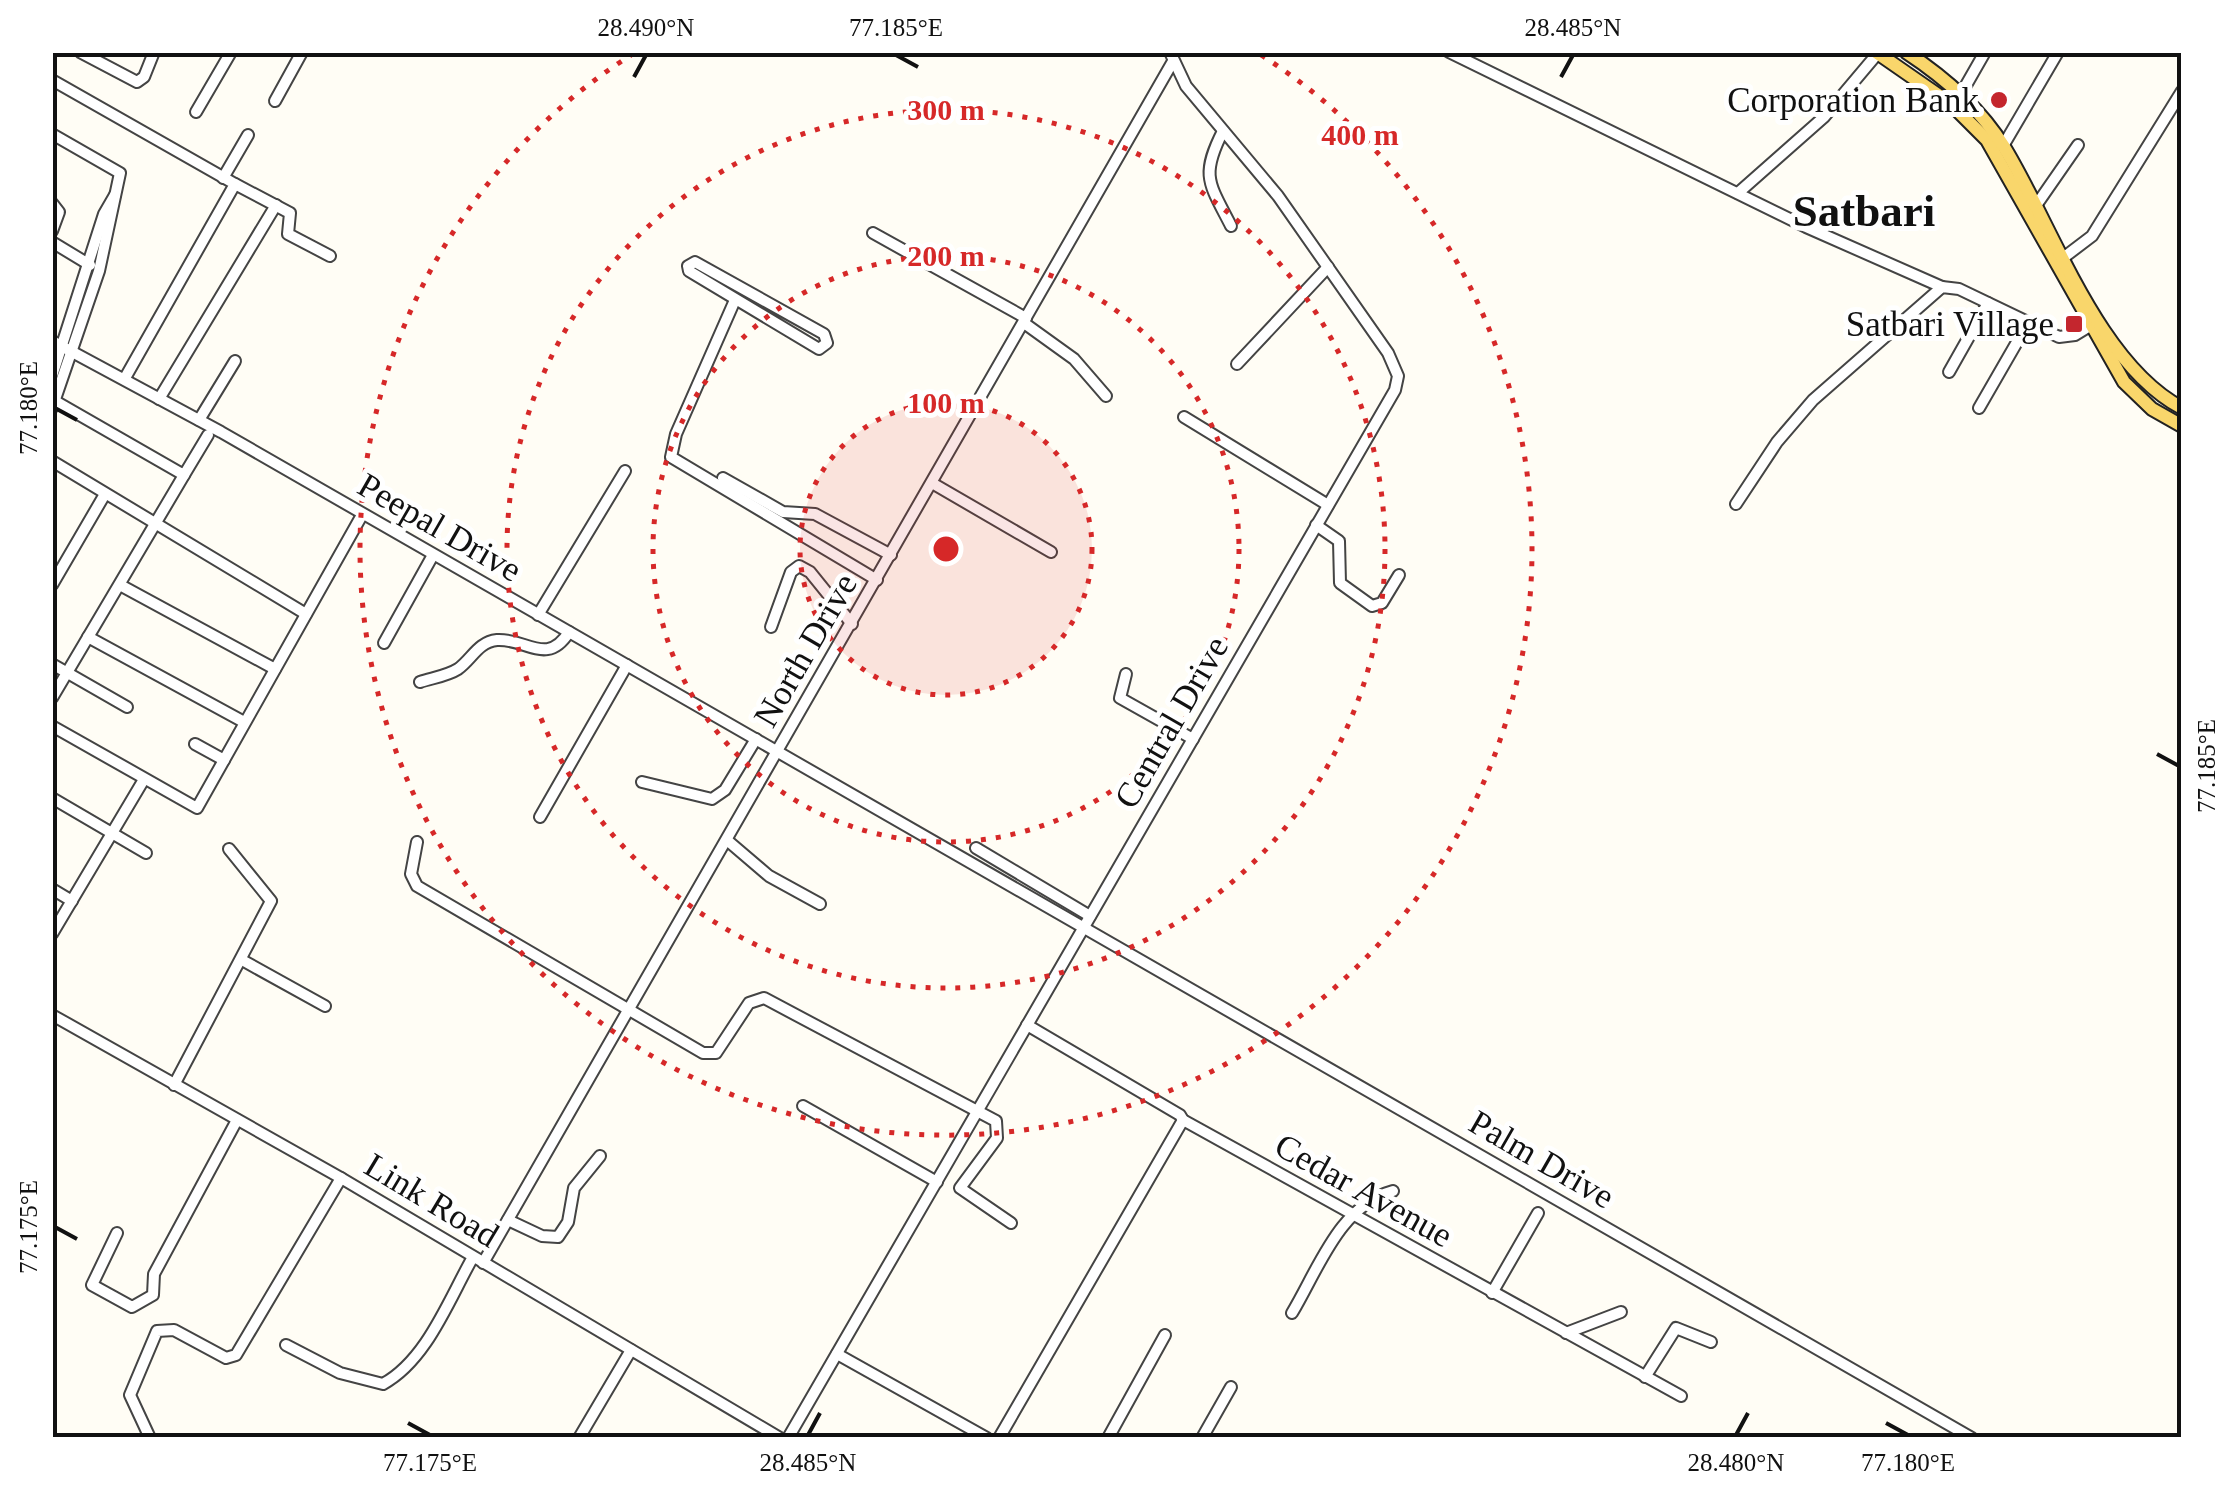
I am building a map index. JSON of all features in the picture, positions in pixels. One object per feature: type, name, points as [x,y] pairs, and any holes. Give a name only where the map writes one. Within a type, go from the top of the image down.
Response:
[{"type":"main road","points":[[1906,52],[1961,94],[2004,146],[2124,382],[2152,408],[2182,426]]},
{"type":"main road","points":[[1883,54],[1951,104],[1987,140],[2096,323],[2132,372],[2182,408]]},
{"type":"street","points":[[88,54],[138,82],[144,78],[154,52]]},
{"type":"street","points":[[196,112],[231,52]]},
{"type":"street","points":[[275,101],[302,52]]},
{"type":"street","points":[[1448,52],[1942,287],[1955,287],[2064,338],[2096,323]]},
{"type":"street","points":[[1961,94],[1985,52]]},
{"type":"street","points":[[2004,146],[2058,52]]},
{"type":"street","points":[[1738,193],[1824,117],[1883,54]]},
{"type":"street","name":"Central Drive","points":[[784,1438],[1028,1025],[1328,505],[1398,376],[1388,353],[1328,267],[1171,58]]},
{"type":"street","name":"North Drive","points":[[286,1344],[340,1373],[382,1384],[400,1374],[415,1357],[508,1220],[891,556],[1171,58]]},
{"type":"street","points":[[52,80],[276,205],[290,214],[288,234],[330,256]]},
{"type":"street","points":[[2062,258],[2092,236],[2182,91]]},
{"type":"street","points":[[1223,131],[1210,156],[1208,178],[1231,226]]},
{"type":"street","points":[[52,134],[120,173],[99,271],[62,346],[54,404],[184,474]]},
{"type":"street","points":[[223,178],[248,135]]},
{"type":"street","points":[[2035,207],[2078,145]]},
{"type":"street","points":[[125,378],[235,184]]},
{"type":"street","points":[[52,376],[104,214],[115,195]]},
{"type":"street","points":[[52,204],[58,212],[52,231]]},
{"type":"street","points":[[159,398],[276,205]]},
{"type":"street","points":[[874,233],[1025,320],[1074,358],[1106,396]]},
{"type":"street","points":[[52,242],[99,271]]},
{"type":"street","points":[[694,262],[824,334],[827,344],[818,349],[735,300],[690,271],[689,264],[694,262]]},
{"type":"street","points":[[1238,364],[1328,267]]},
{"type":"street","points":[[1736,504],[1777,442],[1813,400],[1942,287]]},
{"type":"street","points":[[735,300],[676,434],[671,457],[877,580]]},
{"type":"street","points":[[1949,372],[1988,303]]},
{"type":"street","points":[[1979,408],[2028,322]]},
{"type":"street","name":"Peepal Drive","points":[[62,346],[125,378],[779,752]]},
{"type":"street","points":[[199,420],[235,360]]},
{"type":"street","points":[[1184,417],[1328,505]]},
{"type":"street","points":[[52,698],[208,436]]},
{"type":"street","points":[[52,461],[306,614]]},
{"type":"street","points":[[538,615],[625,471]]},
{"type":"street","points":[[722,478],[783,512],[815,514],[891,556]]},
{"type":"street","points":[[932,483],[1050,552]]},
{"type":"street","points":[[52,585],[105,494]]},
{"type":"street","points":[[52,726],[195,809],[362,515]]},
{"type":"street","points":[[1316,525],[1339,541],[1340,583],[1354,597],[1372,606],[1382,603],[1399,575]]},
{"type":"street","points":[[384,642],[433,555]]},
{"type":"street","points":[[771,627],[791,572],[799,566],[810,572],[852,624]]},
{"type":"street","points":[[120,585],[275,669]]},
{"type":"street","points":[[420,682],[452,672],[485,643],[504,640],[542,651],[559,646],[569,632]]},
{"type":"street","points":[[88,638],[244,722]]},
{"type":"street","points":[[52,664],[127,707]]},
{"type":"street","points":[[540,817],[627,666]]},
{"type":"street","points":[[1126,674],[1120,698],[1193,739]]},
{"type":"street","points":[[642,782],[712,800],[725,790],[756,739]]},
{"type":"street","points":[[195,744],[224,760]]},
{"type":"street","name":"Palm Drive","points":[[779,752],[1972,1438]]},
{"type":"street","points":[[52,934],[143,781]]},
{"type":"street","points":[[52,798],[146,853]]},
{"type":"street","points":[[728,840],[768,876],[820,904]]},
{"type":"street","points":[[417,842],[411,874],[416,886],[711,1055],[749,1003],[764,998],[996,1121],[999,1131],[960,1188],[1011,1223]]},
{"type":"street","points":[[976,848],[1090,916]]},
{"type":"street","points":[[174,1084],[271,901],[229,849]]},
{"type":"street","points":[[52,888],[72,901]]},
{"type":"street","points":[[242,960],[324,1006]]},
{"type":"street","name":"Link Road","points":[[52,1015],[341,1178],[784,1438]]},
{"type":"street","name":"Cedar Avenue","points":[[1028,1025],[1183,1120],[1680,1396]]},
{"type":"street","points":[[802,1106],[937,1182]]},
{"type":"street","points":[[117,1233],[92,1285],[132,1307],[153,1295],[154,1274],[238,1120]]},
{"type":"street","points":[[999,1438],[1183,1120]]},
{"type":"street","points":[[508,1220],[542,1236],[558,1237],[568,1222],[574,1188],[600,1156]]},
{"type":"street","points":[[150,1438],[130,1395],[157,1331],[174,1330],[226,1358],[236,1355],[341,1178]]},
{"type":"street","points":[[1292,1313],[1350,1214],[1368,1198],[1392,1191]]},
{"type":"street","points":[[1492,1293],[1538,1213]]},
{"type":"street","points":[[1566,1334],[1620,1312]]},
{"type":"street","points":[[1645,1377],[1676,1328],[1711,1342]]},
{"type":"street","points":[[1108,1438],[1165,1335]]},
{"type":"street","points":[[578,1438],[630,1350]]},
{"type":"street","points":[[837,1354],[987,1438]]},
{"type":"street","points":[[1202,1438],[1230,1387]]},
{"type":"place","name":"Corporation Bank","points":[[1999,100]]},
{"type":"place","name":"Satbari Village","points":[[2074,324]]},
{"type":"district","name":"Satbari","points":[[1864,210]]}]
